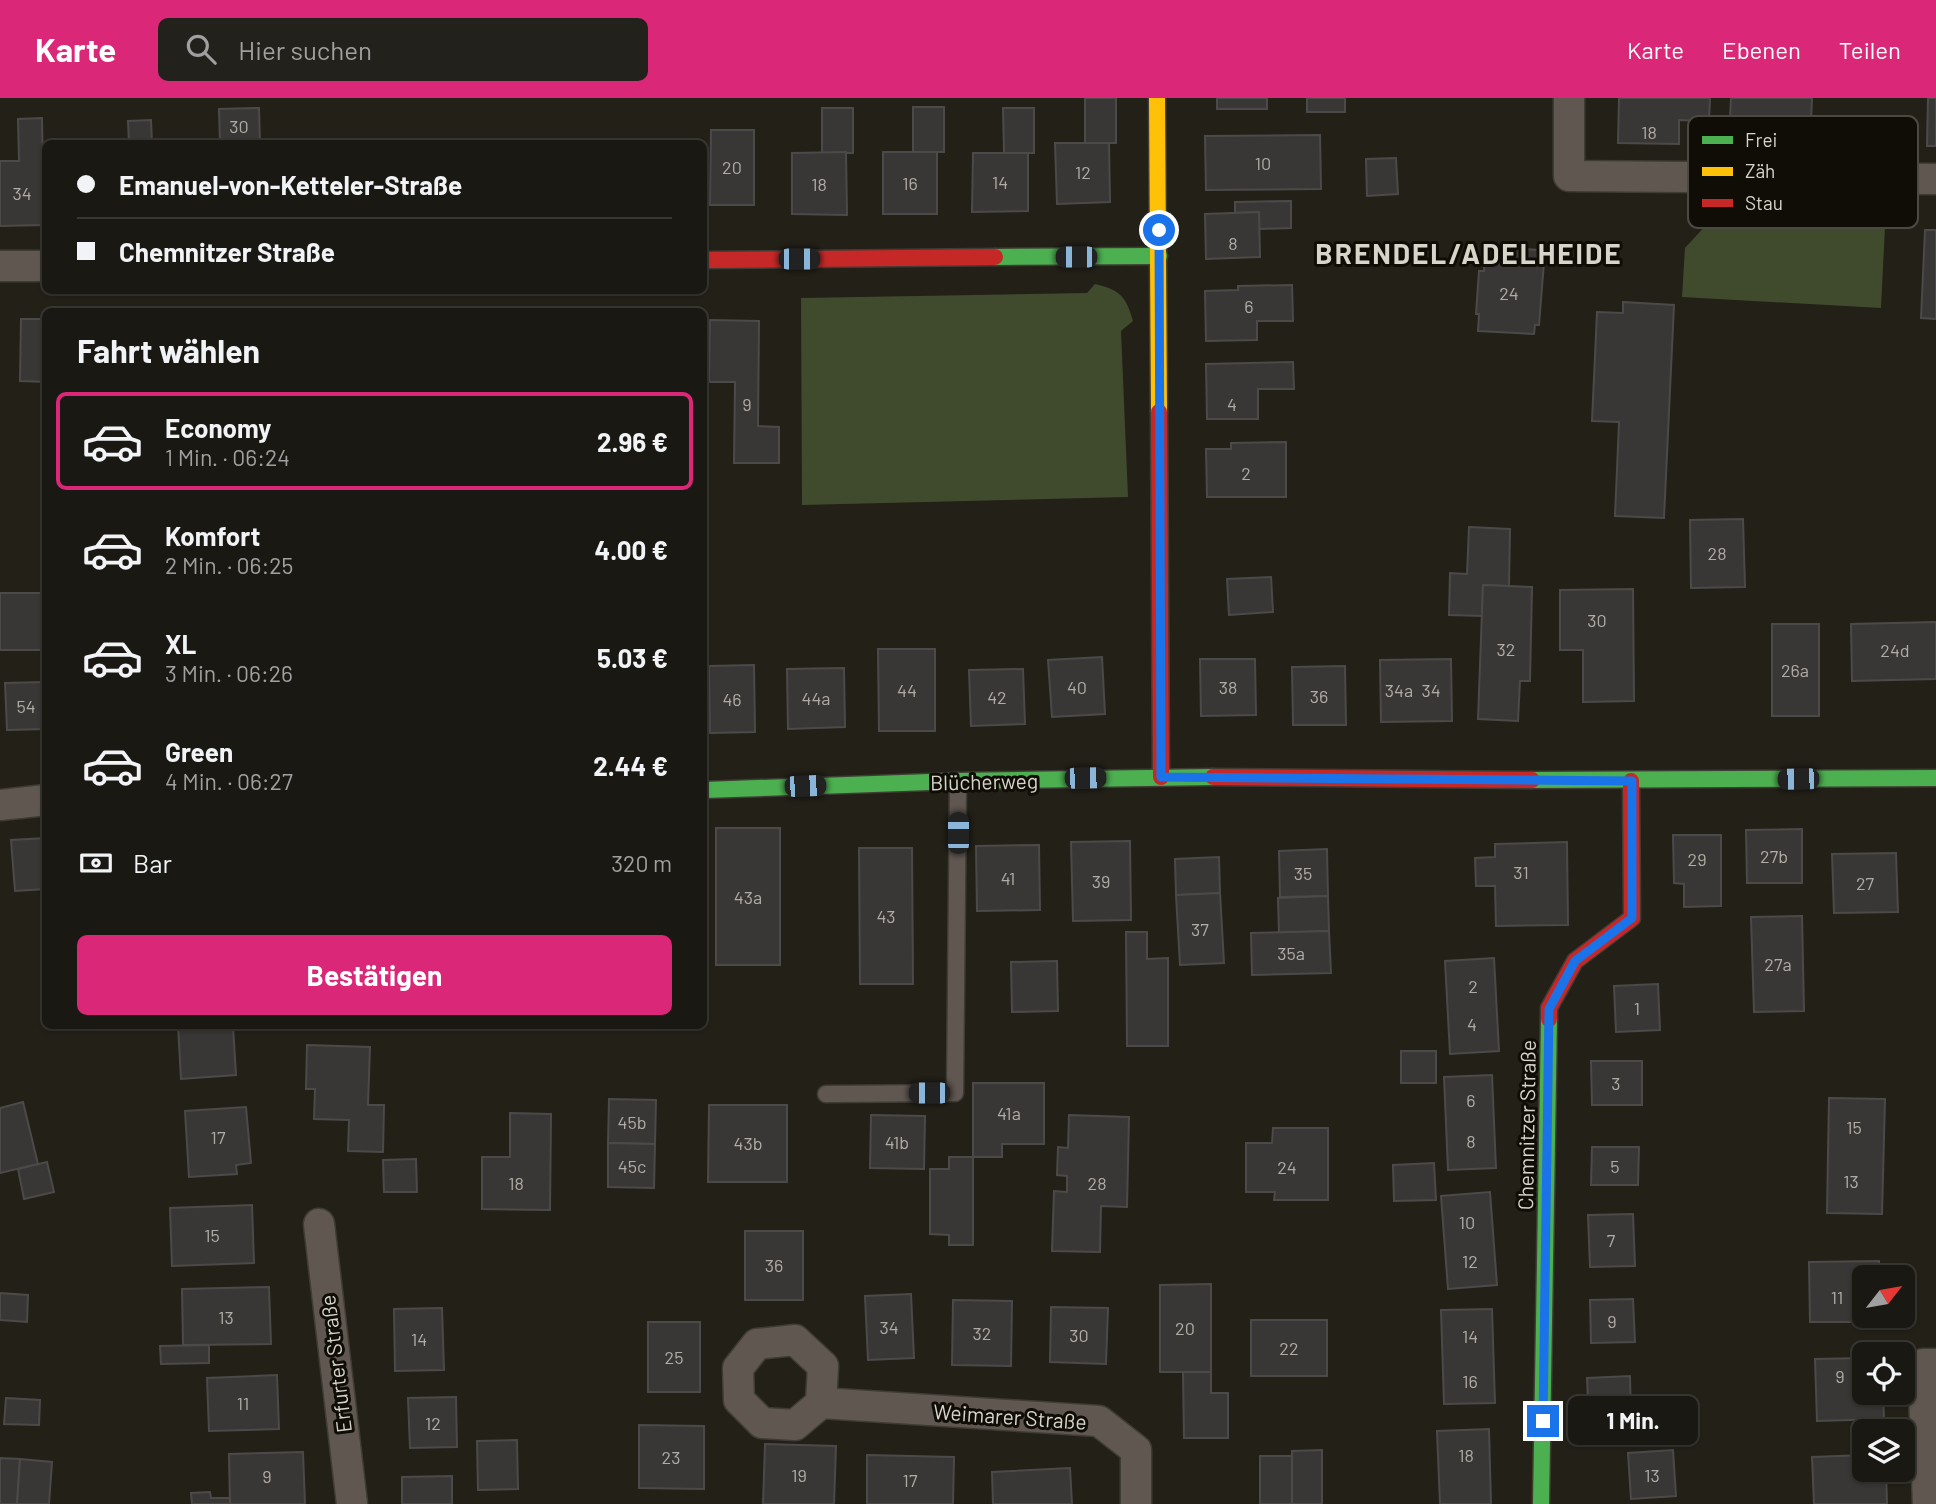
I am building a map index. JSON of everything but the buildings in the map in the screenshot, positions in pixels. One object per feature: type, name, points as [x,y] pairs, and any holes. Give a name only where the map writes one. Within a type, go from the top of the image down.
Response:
[{"type":"street","points":[[1157,98],[1161,777]]},
{"type":"street","points":[[1569,98],[1569,176],[1688,177]]},
{"type":"street","points":[[1918,178],[1936,178]]},
{"type":"street","points":[[707,260],[1159,256]]},
{"type":"street","points":[[0,266],[42,266]]},
{"type":"street","name":"Blücherweg","points":[[707,790],[958,780],[1161,777],[1632,781],[1936,778]]},
{"type":"street","name":"Chemnitzer Straße","points":[[1541,1504],[1549,1009],[1575,961],[1632,918],[1632,781]]},
{"type":"street","points":[[0,805],[42,800]]},
{"type":"street","name":"Erfurter Straße","points":[[319,1224],[352,1504]]},
{"type":"street","points":[[1928,1504],[1923,1364],[1936,1364]]},
{"type":"street","name":"Weimarer Straße","points":[[821,1404],[1099,1421],[1136,1450],[1136,1504]]},
{"type":"lane","points":[[826,1094],[955,1093],[958,780]]},
{"type":"green space","points":[[1703,228],[1885,228],[1881,308],[1682,297],[1685,248]]},
{"type":"green space","points":[[1095,284],[1121,295],[1133,321],[1121,331],[1128,497],[802,505],[801,298],[1087,293]]},
{"type":"traffic: fast","points":[[995,257],[1159,256]]},
{"type":"traffic: fast","points":[[707,790],[958,781],[1213,777]]},
{"type":"traffic: fast","points":[[1532,780],[1936,778]]},
{"type":"traffic: fast","points":[[1541,1504],[1549,1019]]},
{"type":"traffic: slow","points":[[1157,98],[1159,412]]},
{"type":"traffic: jam","points":[[707,260],[995,257]]},
{"type":"traffic: jam","points":[[1159,412],[1161,777]]},
{"type":"traffic: jam","points":[[1213,777],[1532,780]]},
{"type":"traffic: jam","points":[[1549,1019],[1549,1008],[1575,961],[1632,918],[1631,781]]},
{"type":"district","name":"BRENDEL/ADELHEIDE","points":[[1469,253]]},
{"type":"route","points":[[1159,230],[1161,777],[1632,781],[1632,918],[1575,961],[1549,1009],[1543,1421]]}]
